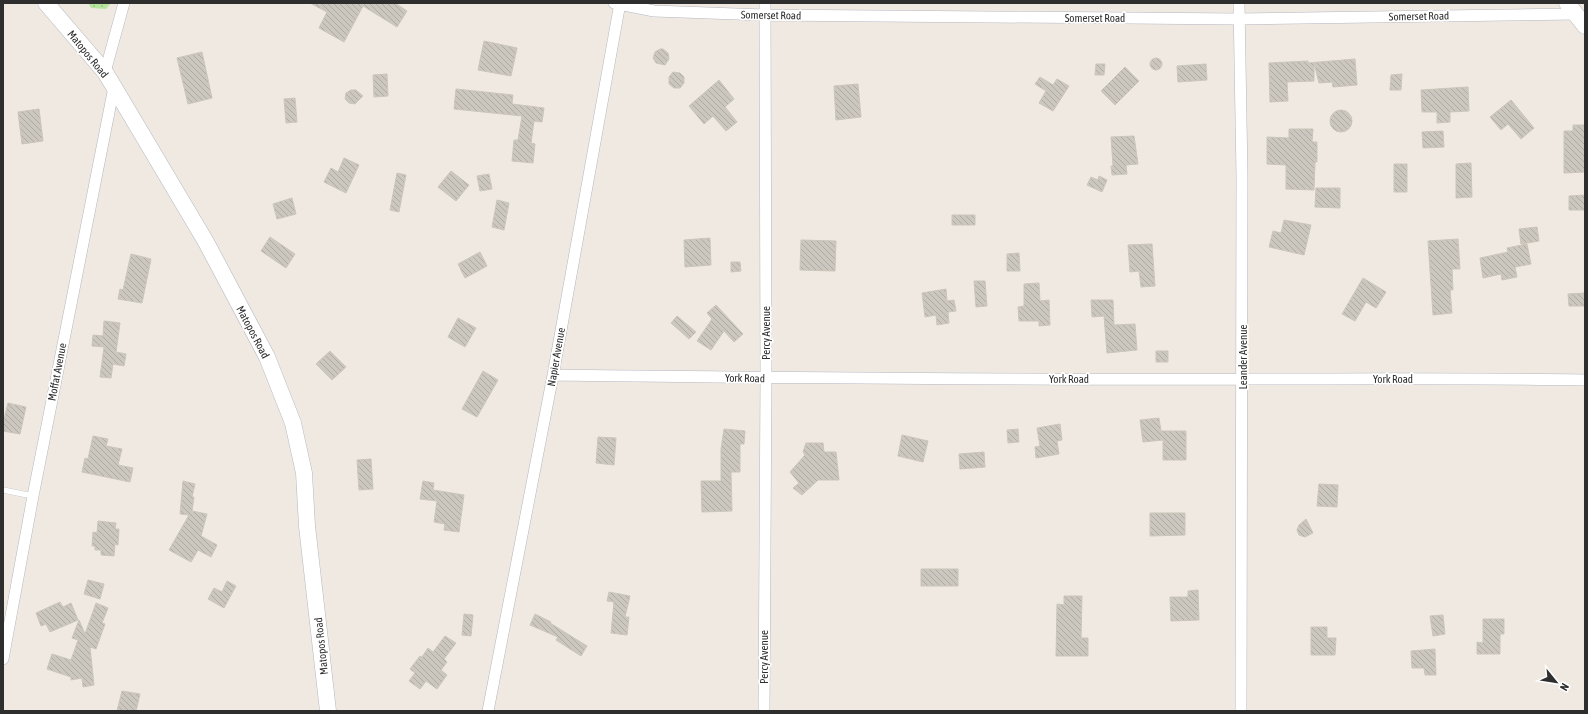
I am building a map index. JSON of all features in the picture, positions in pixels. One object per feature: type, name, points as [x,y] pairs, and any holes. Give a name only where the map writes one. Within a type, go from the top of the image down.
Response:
[{"type":"main road","name":"Matopos Road","points":[[46,3],[105,72],[206,242],[267,357],[292,423],[304,473],[307,526],[328,711]]},
{"type":"street","points":[[105,72],[124,3]]},
{"type":"street","name":"Somerset Road","points":[[618,3],[654,11],[766,15],[1239,19],[1576,14]]},
{"type":"street","name":"Napier Avenue","points":[[488,711],[553,375],[618,3]]},
{"type":"street","name":"Percy Avenue","points":[[764,711],[766,378],[765,3]]},
{"type":"street","name":"Leander Avenue","points":[[1239,3],[1243,379],[1241,711]]},
{"type":"street","name":"Moffat Avenue","points":[[3,659],[33,496],[114,87]]},
{"type":"street","name":"York Road","points":[[553,375],[766,378],[1486,378],[1585,380]]},
{"type":"lane","points":[[3,490],[33,496]]},
{"type":"green space","points":[[88,3],[111,3],[106,9],[91,8]]},
{"type":"building","points":[[310,3],[395,3],[407,11],[397,27],[363,6],[344,42],[319,28],[327,12]]},
{"type":"building","points":[[484,41],[517,48],[511,76],[478,70]]},
{"type":"building","points":[[663,49],[668,53],[669,59],[665,65],[656,63],[653,58],[655,52]]},
{"type":"building","points":[[202,52],[212,98],[188,104],[177,58]]},
{"type":"building","points":[[1156,58],[1160,60],[1162,64],[1160,68],[1156,70],[1152,68],[1150,64],[1152,60]]},
{"type":"building","points":[[1355,59],[1357,85],[1333,87],[1332,82],[1319,83],[1314,63],[1314,81],[1287,82],[1288,101],[1270,102],[1269,63],[1308,61],[1308,63]]},
{"type":"building","points":[[1096,64],[1105,64],[1104,75],[1095,75]]},
{"type":"building","points":[[1206,64],[1207,80],[1178,82],[1177,66]]},
{"type":"building","points":[[1125,67],[1139,81],[1115,105],[1101,91]]},
{"type":"building","points":[[673,72],[680,73],[684,77],[684,83],[680,88],[674,88],[669,84],[669,77]]},
{"type":"building","points":[[387,74],[388,96],[374,97],[373,75]]},
{"type":"building","points":[[1402,74],[1401,90],[1390,90],[1391,75]]},
{"type":"building","points":[[1040,77],[1053,85],[1057,79],[1069,86],[1053,111],[1039,103],[1046,91],[1035,84]]},
{"type":"building","points":[[719,80],[734,99],[725,107],[737,122],[726,131],[713,116],[704,124],[689,106]]},
{"type":"building","points":[[858,84],[861,117],[836,120],[834,86]]},
{"type":"building","points":[[1468,87],[1469,111],[1450,112],[1450,122],[1437,123],[1437,112],[1422,112],[1421,90]]},
{"type":"building","points":[[456,89],[513,95],[512,104],[544,108],[542,122],[534,121],[531,143],[535,144],[533,163],[512,161],[514,140],[518,140],[522,116],[454,109]]},
{"type":"building","points":[[351,90],[356,90],[363,96],[355,104],[349,103],[345,99],[346,93]]},
{"type":"building","points":[[295,98],[297,122],[286,123],[284,99]]},
{"type":"building","points":[[1511,100],[1534,128],[1521,139],[1508,124],[1501,130],[1490,117]]},
{"type":"building","points":[[39,109],[43,141],[22,144],[18,112]]},
{"type":"building","points":[[1341,110],[1349,113],[1352,121],[1349,129],[1341,132],[1333,129],[1330,121],[1333,113]]},
{"type":"building","points":[[1573,125],[1585,125],[1585,172],[1564,173],[1564,131],[1573,131]]},
{"type":"building","points":[[1289,129],[1313,129],[1312,142],[1317,142],[1317,162],[1315,162],[1314,190],[1286,189],[1286,165],[1267,164],[1267,137],[1289,138]]},
{"type":"building","points":[[1443,131],[1444,147],[1423,148],[1422,132]]},
{"type":"building","points":[[1134,136],[1138,164],[1126,165],[1127,174],[1112,175],[1111,166],[1113,166],[1111,137]]},
{"type":"building","points":[[344,158],[359,165],[346,193],[324,182],[331,168],[338,172]]},
{"type":"building","points":[[1471,163],[1472,197],[1456,198],[1456,164]]},
{"type":"building","points":[[1394,164],[1407,164],[1407,192],[1394,192]]},
{"type":"building","points":[[451,171],[469,185],[456,201],[438,187]]},
{"type":"building","points":[[397,173],[406,175],[399,212],[390,210]]},
{"type":"building","points":[[489,174],[492,189],[480,191],[477,176]]},
{"type":"building","points":[[1099,176],[1107,180],[1102,192],[1087,185],[1091,177],[1098,180]]},
{"type":"building","points":[[1316,188],[1340,188],[1340,208],[1315,207]]},
{"type":"building","points":[[1585,195],[1585,210],[1569,210],[1569,196]]},
{"type":"building","points":[[292,198],[296,214],[277,219],[273,204]]},
{"type":"building","points":[[497,200],[509,203],[504,230],[492,227]]},
{"type":"building","points":[[952,215],[975,215],[975,225],[952,225]]},
{"type":"building","points":[[1284,220],[1311,225],[1304,255],[1269,247],[1273,231],[1281,233]]},
{"type":"building","points":[[1537,227],[1539,241],[1521,244],[1519,229]]},
{"type":"building","points":[[270,237],[295,254],[286,268],[261,251]]},
{"type":"building","points":[[710,238],[711,265],[685,267],[684,240]]},
{"type":"building","points":[[1458,239],[1460,269],[1452,269],[1453,290],[1450,290],[1452,313],[1433,315],[1428,241]]},
{"type":"building","points":[[801,240],[836,241],[835,271],[800,270]]},
{"type":"building","points":[[1152,244],[1155,286],[1141,287],[1139,271],[1130,272],[1128,245]]},
{"type":"building","points":[[1527,244],[1531,264],[1515,267],[1517,277],[1502,280],[1501,274],[1483,278],[1480,258],[1508,252],[1507,248]]},
{"type":"building","points":[[480,252],[487,266],[465,278],[458,264]]},
{"type":"building","points":[[1019,253],[1020,271],[1007,271],[1007,254]]},
{"type":"building","points":[[131,254],[151,259],[142,303],[118,299],[120,289],[123,290]]},
{"type":"building","points":[[731,262],[740,262],[741,271],[731,272]]},
{"type":"building","points":[[1363,278],[1386,292],[1376,308],[1366,302],[1355,321],[1342,314]]},
{"type":"building","points":[[974,281],[985,281],[987,306],[976,307]]},
{"type":"building","points":[[1039,283],[1040,301],[1049,300],[1050,325],[1039,326],[1039,321],[1019,321],[1018,307],[1024,306],[1024,284]]},
{"type":"building","points":[[946,289],[947,301],[954,300],[956,311],[948,312],[949,323],[937,325],[936,315],[925,317],[922,293]]},
{"type":"building","points":[[1585,293],[1585,306],[1569,306],[1568,294]]},
{"type":"building","points":[[1091,300],[1113,300],[1114,325],[1135,324],[1137,350],[1107,353],[1104,316],[1092,317]]},
{"type":"building","points":[[716,305],[743,334],[734,342],[724,331],[711,350],[697,341],[712,319],[707,313]]},
{"type":"building","points":[[677,316],[696,332],[689,339],[671,323]]},
{"type":"building","points":[[458,318],[476,328],[465,347],[448,337]]},
{"type":"building","points":[[104,321],[120,323],[116,352],[126,354],[124,366],[113,364],[111,378],[100,377],[104,347],[92,346],[93,335],[103,336]]},
{"type":"building","points":[[330,351],[346,367],[332,380],[316,364]]},
{"type":"building","points":[[1156,351],[1168,351],[1168,362],[1156,362]]},
{"type":"building","points":[[483,371],[498,380],[477,417],[462,409]]},
{"type":"building","points":[[8,403],[26,407],[20,434],[3,431],[3,423]]},
{"type":"building","points":[[1159,418],[1161,431],[1186,431],[1186,460],[1163,460],[1163,440],[1143,442],[1140,420]]},
{"type":"building","points":[[1060,424],[1062,440],[1057,441],[1059,454],[1036,458],[1035,447],[1040,446],[1037,428]]},
{"type":"building","points":[[724,429],[745,431],[744,444],[740,444],[740,472],[731,472],[732,511],[702,512],[701,481],[721,481],[721,449]]},
{"type":"building","points":[[1018,429],[1019,442],[1008,443],[1007,430]]},
{"type":"building","points":[[902,435],[928,441],[923,462],[898,456]]},
{"type":"building","points":[[93,436],[108,439],[106,446],[122,449],[118,465],[133,468],[130,482],[82,472],[85,458],[88,459]]},
{"type":"building","points":[[598,437],[616,438],[614,465],[596,463]]},
{"type":"building","points":[[806,443],[823,443],[824,452],[836,452],[839,480],[818,480],[802,495],[793,488],[799,483],[790,472],[805,455],[803,452]]},
{"type":"building","points":[[984,452],[985,467],[960,469],[959,454]]},
{"type":"building","points":[[371,459],[373,489],[359,490],[357,460]]},
{"type":"building","points":[[183,481],[195,484],[192,497],[194,497],[192,511],[207,514],[201,536],[217,545],[211,557],[198,550],[191,562],[169,550],[189,515],[180,514]]},
{"type":"building","points":[[423,481],[434,483],[433,490],[464,495],[459,532],[444,530],[445,524],[434,522],[437,501],[420,499]]},
{"type":"building","points":[[1319,484],[1338,485],[1337,507],[1317,506]]},
{"type":"building","points":[[1150,513],[1185,513],[1185,535],[1150,536]]},
{"type":"building","points":[[1306,519],[1313,533],[1305,537],[1299,535],[1297,530],[1299,525]]},
{"type":"building","points":[[98,521],[116,523],[115,529],[119,529],[118,545],[115,544],[114,556],[101,555],[101,550],[95,550],[95,546],[92,546],[93,532],[97,533]]},
{"type":"building","points":[[921,569],[958,569],[958,586],[921,586]]},
{"type":"building","points":[[88,580],[104,584],[100,599],[84,594]]},
{"type":"building","points":[[227,581],[236,586],[224,608],[208,599],[214,588],[222,592]]},
{"type":"building","points":[[1198,590],[1199,620],[1171,621],[1170,597],[1188,597],[1188,591]]},
{"type":"building","points":[[609,592],[630,596],[625,617],[629,617],[627,635],[611,633],[614,602],[607,601]]},
{"type":"building","points":[[1064,596],[1082,596],[1081,638],[1088,638],[1088,656],[1056,656],[1057,604],[1064,605]]},
{"type":"building","points":[[60,602],[63,607],[71,603],[78,620],[50,632],[46,624],[41,626],[36,613]]},
{"type":"building","points":[[96,603],[108,608],[102,623],[105,624],[96,649],[90,647],[94,685],[83,687],[82,678],[71,680],[71,677],[47,669],[52,654],[71,660],[78,640],[72,638],[79,620],[85,634]]},
{"type":"building","points":[[464,614],[473,615],[471,636],[462,635]]},
{"type":"building","points":[[535,614],[551,622],[550,623],[587,646],[581,656],[556,640],[558,637],[530,625]]},
{"type":"building","points":[[1443,615],[1445,634],[1433,636],[1430,616]]},
{"type":"building","points":[[1483,619],[1504,619],[1504,634],[1500,634],[1500,654],[1477,654],[1477,642],[1483,643]]},
{"type":"building","points":[[1311,627],[1327,627],[1327,638],[1336,638],[1335,655],[1311,655]]},
{"type":"building","points":[[445,636],[456,643],[444,659],[447,662],[441,670],[447,675],[437,689],[426,681],[420,689],[409,681],[415,673],[410,669],[420,656],[422,657],[428,648],[433,652]]},
{"type":"building","points":[[1435,649],[1436,675],[1425,675],[1424,668],[1412,668],[1411,651]]},
{"type":"building","points":[[122,691],[140,694],[136,711],[117,711]]}]
